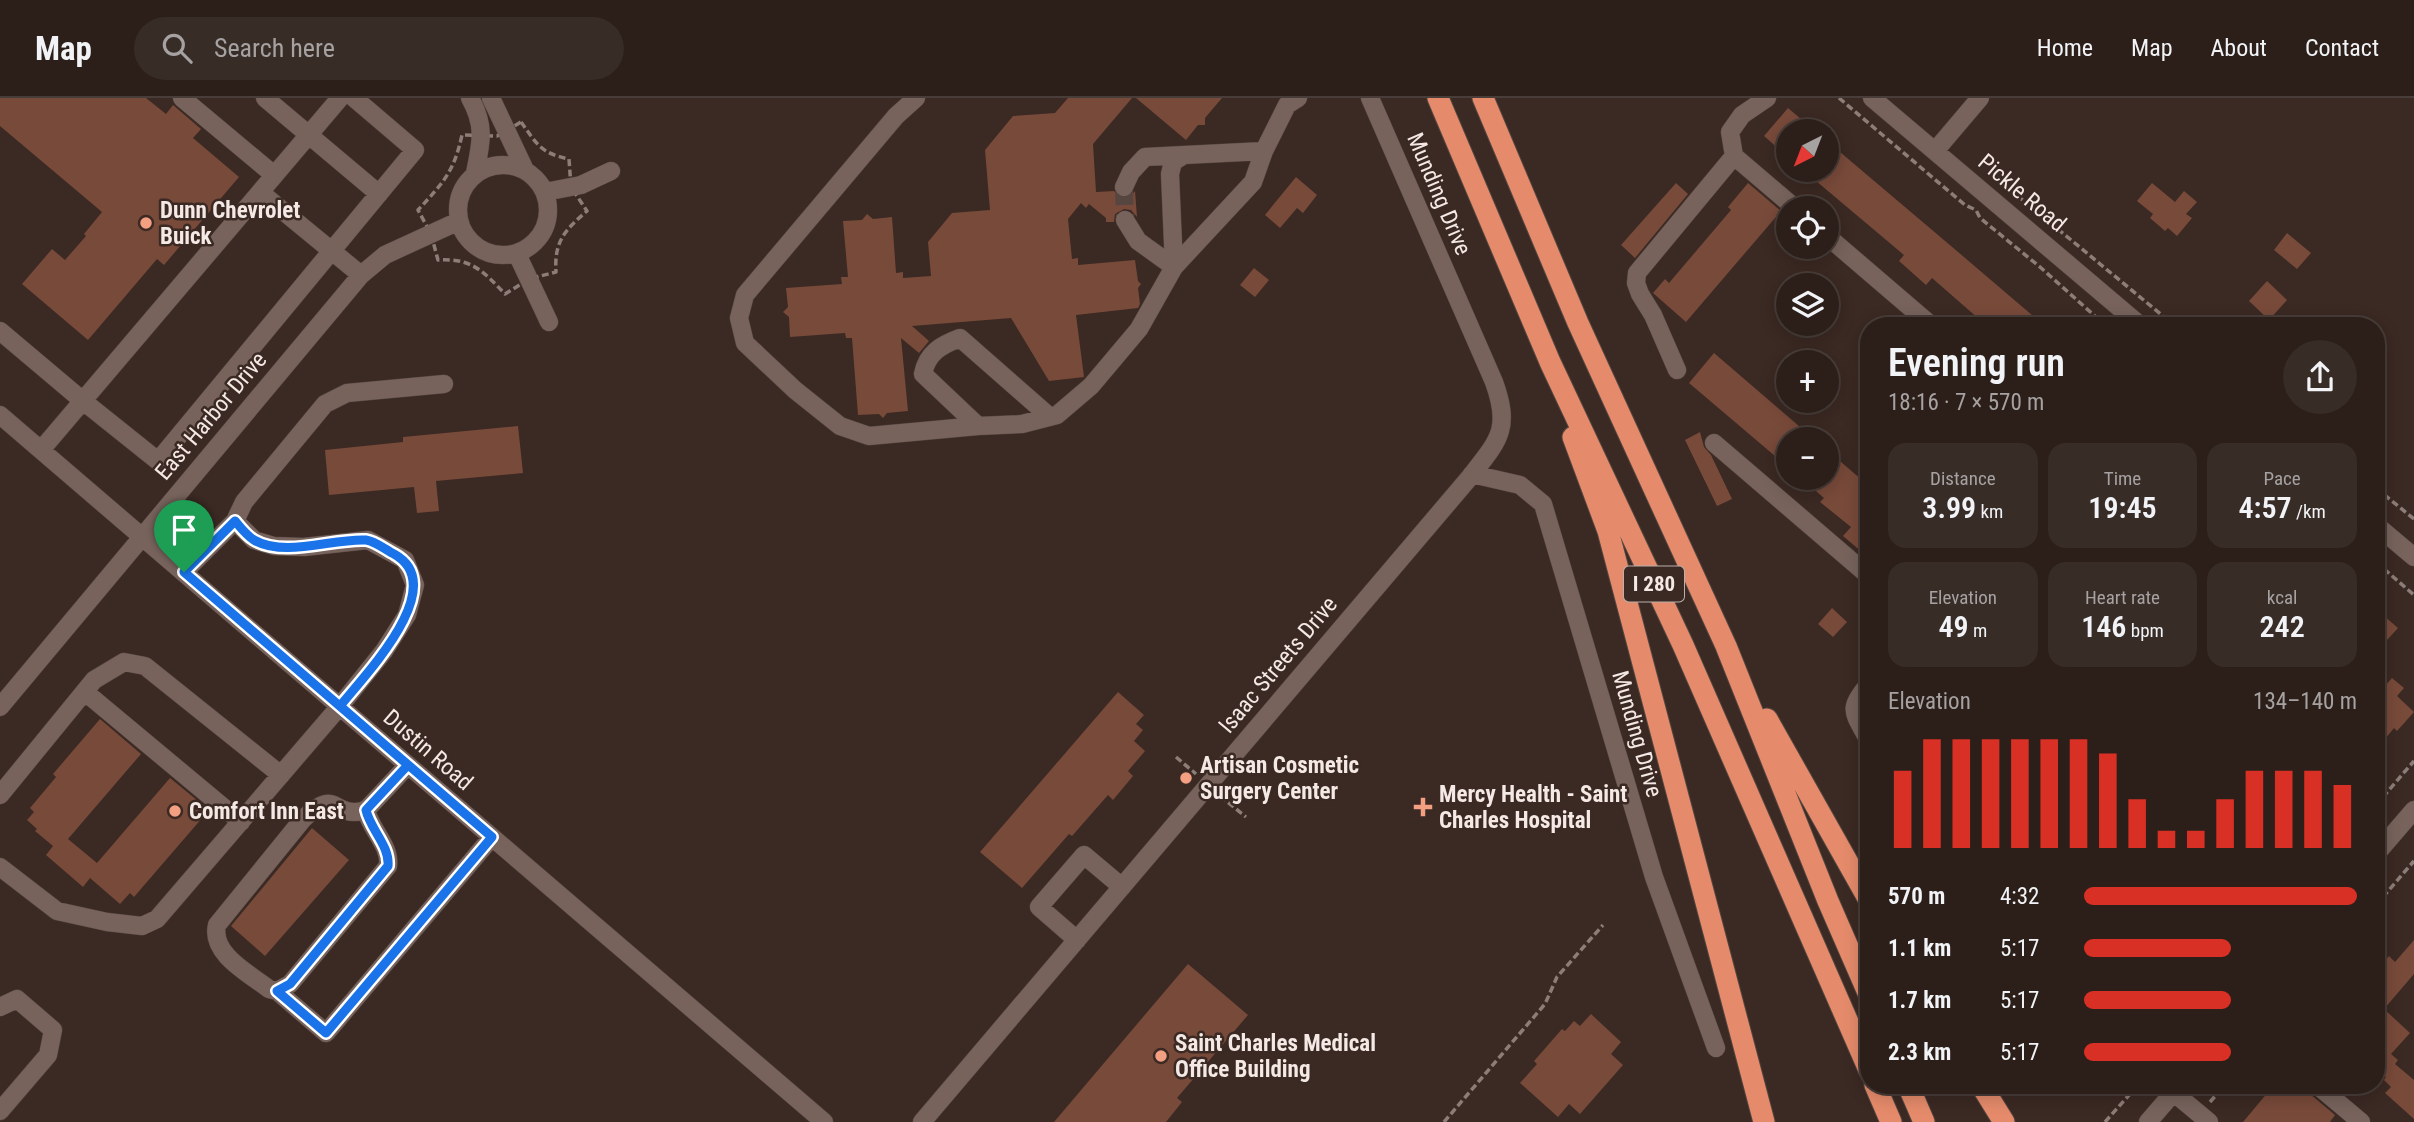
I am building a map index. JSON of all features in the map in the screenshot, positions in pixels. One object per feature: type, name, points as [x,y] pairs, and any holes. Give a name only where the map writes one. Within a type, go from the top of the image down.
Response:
[{"type":"highway","name":"I 280","points":[[1438,98],[1550,362],[1683,645],[1860,1049]]},
{"type":"highway","name":"I 280","points":[[1483,98],[1578,323],[1726,646],[1860,974]]},
{"type":"highway","points":[[1550,362],[1575,445],[1608,531],[1764,1122]]},
{"type":"highway","points":[[1726,646],[1860,884]]},
{"type":"highway","points":[[1879,1094],[1891,1122]]},
{"type":"highway","points":[[1912,1094],[1924,1122]]},
{"type":"highway","points":[[1987,1094],[2004,1122]]},
{"type":"street","points":[[182,98],[274,175]]},
{"type":"street","points":[[265,98],[379,194]]},
{"type":"street","points":[[41,450],[340,98]]},
{"type":"street","points":[[0,331],[158,461],[415,150],[354,98]]},
{"type":"street","points":[[470,98],[479,115],[482,136],[475,173]]},
{"type":"street","points":[[491,98],[525,170]]},
{"type":"street","points":[[916,98],[896,116],[745,295],[738,318],[745,343],[795,390],[840,426],[869,436],[1022,424],[1057,415],[1091,386],[1139,329],[1174,267],[1252,182],[1264,151],[1290,100]]},
{"type":"street","name":"Munding Drive","points":[[1370,98],[1500,399],[1502,428]]},
{"type":"street","points":[[1767,98],[1742,115],[1730,132],[1734,156],[1781,196]]},
{"type":"street","name":"Pickle Road","points":[[1872,98],[2123,317]]},
{"type":"street","points":[[1935,151],[1980,98]]},
{"type":"street","points":[[1124,187],[1131,172],[1144,157],[1264,151]]},
{"type":"street","points":[[1174,267],[1170,174],[1173,162],[1184,155]]},
{"type":"street","points":[[1677,370],[1653,315],[1637,289],[1637,273],[1734,156]]},
{"type":"street","points":[[511,165],[525,170],[537,180],[545,192],[549,207],[544,229],[531,247],[517,254],[503,256],[488,253],[475,246],[458,221],[457,206],[461,191],[475,173],[489,166],[511,165]]},
{"type":"street","points":[[545,192],[571,187],[611,172]]},
{"type":"street","points":[[260,192],[361,275]]},
{"type":"street","points":[[1125,219],[1138,241],[1174,267]]},
{"type":"street","name":"East Harbor Drive","points":[[0,707],[361,275],[385,255],[458,221]]},
{"type":"street","points":[[1839,246],[1922,317]]},
{"type":"street","points":[[517,254],[549,322]]},
{"type":"street","points":[[978,426],[923,374],[925,362],[943,345],[960,338],[1050,416]]},
{"type":"street","points":[[184,572],[235,521],[244,502],[325,404],[346,393],[444,384]]},
{"type":"street","name":"Dustin Road","points":[[0,415],[824,1122]]},
{"type":"street","name":"Isaac Streets Drive","points":[[922,1122],[1472,474],[1497,441],[1502,428]]},
{"type":"street","points":[[1714,443],[1860,568]]},
{"type":"street","name":"Munding Drive","points":[[1472,474],[1520,485],[1543,504],[1654,877],[1716,1048]]},
{"type":"street","points":[[0,867],[57,911],[107,922],[142,926],[157,919],[384,651],[407,615],[415,586],[405,560],[368,540],[304,547],[274,546],[254,540],[235,521]]},
{"type":"street","points":[[2385,533],[2414,557]]},
{"type":"street","points":[[0,795],[94,680],[124,662],[145,666],[281,775]]},
{"type":"street","points":[[85,692],[241,821]]},
{"type":"street","points":[[1860,694],[1853,710],[1860,724]]},
{"type":"street","points":[[408,765],[366,810],[348,811],[323,803],[303,819],[217,925],[217,940],[225,954],[269,989],[277,991],[326,1033],[492,837]]},
{"type":"street","points":[[277,991],[290,984],[388,866],[388,853],[368,821],[366,810]]},
{"type":"street","points":[[2385,844],[2414,810]]},
{"type":"street","points":[[1077,940],[1039,907],[1084,855],[1122,887]]},
{"type":"street","points":[[0,1007],[17,999],[53,1030],[48,1055],[0,1111]]},
{"type":"street","points":[[2148,1122],[2172,1094]]},
{"type":"street","points":[[2181,1094],[2209,1122]]},
{"type":"street","points":[[2328,1094],[2361,1122]]},
{"type":"path","points":[[1839,98],[1965,205],[1976,211],[1980,218],[2096,317]]},
{"type":"path","points":[[520,122],[538,146],[550,155],[569,159],[571,187],[587,211],[566,232],[555,252],[555,272],[529,279],[505,295],[480,269],[457,258],[438,260],[431,234],[418,209],[439,187],[456,162],[462,135],[497,136],[506,131],[520,122]]},
{"type":"path","points":[[1999,180],[2164,317]]},
{"type":"path","points":[[2385,495],[2414,519]]},
{"type":"path","points":[[2385,570],[2414,595]]},
{"type":"path","points":[[2385,795],[2414,761]]},
{"type":"path","points":[[2385,895],[2414,861]]},
{"type":"path","points":[[1447,1121],[1545,1004],[1557,977],[1603,925]]},
{"type":"path","points":[[2105,1122],[2130,1094]]},
{"type":"building","name":"Dunn Chevrolet Buick","points":[[0,98],[146,98],[166,114],[173,105],[201,129],[193,138],[239,177],[164,265],[157,259],[88,340],[22,284],[52,249],[65,260],[102,212],[0,126]]},
{"type":"building","points":[[1068,98],[1132,98],[1093,144],[1096,192],[1114,191],[1124,198],[1130,197],[1135,191],[1137,217],[1131,210],[1124,209],[1115,214],[1114,222],[1106,222],[1106,218],[1089,204],[1086,208],[1081,203],[1068,219],[1072,259],[1078,258],[1078,265],[1135,260],[1138,281],[1141,284],[1138,288],[1138,308],[1076,315],[1084,377],[1049,381],[1011,318],[912,326],[929,341],[919,353],[901,338],[908,411],[887,413],[883,418],[879,414],[858,415],[852,338],[846,338],[845,333],[790,337],[789,317],[783,312],[788,307],[786,288],[842,284],[841,277],[848,277],[843,221],[862,220],[867,214],[873,219],[892,217],[896,273],[903,272],[903,278],[931,276],[928,242],[952,213],[990,210],[985,150],[1013,116],[1055,113]]},
{"type":"building","points":[[1136,98],[1222,98],[1205,118],[1205,125],[1198,125],[1186,140]]},
{"type":"building","points":[[1788,108],[1801,119],[1779,119]]},
{"type":"building","points":[[1776,122],[1776,146],[1764,136]]},
{"type":"building","points":[[1839,151],[2034,317],[1977,317],[1932,278],[1926,285],[1899,261],[1904,255],[1839,200],[1839,196],[1834,196],[1817,182],[1839,182]]},
{"type":"building","points":[[1296,177],[1317,195],[1303,213],[1297,208],[1280,228],[1265,215]]},
{"type":"building","points":[[1676,183],[1688,194],[1635,258],[1621,245]]},
{"type":"building","points":[[1748,183],[1776,207],[1776,217],[1686,322],[1653,293],[1665,279],[1669,283],[1731,210],[1728,207]]},
{"type":"building","points":[[2152,183],[2175,202],[2184,191],[2197,202],[2186,214],[2192,218],[2177,236],[2168,228],[2165,231],[2150,218],[2153,214],[2137,201]]},
{"type":"building","points":[[2287,233],[2311,253],[2297,269],[2274,250]]},
{"type":"building","points":[[1254,268],[1269,280],[1255,297],[1240,285]]},
{"type":"building","points":[[2267,281],[2287,300],[2272,317],[2266,317],[2249,301]]},
{"type":"building","points":[[1714,353],[1776,406],[1776,413],[1784,413],[1800,427],[1776,427],[1776,457],[1689,383]]},
{"type":"building","points":[[518,426],[523,473],[436,481],[439,511],[417,513],[414,487],[329,495],[325,450],[403,442],[403,437]]},
{"type":"building","points":[[1700,432],[1704,447],[1711,455],[1732,499],[1717,506],[1685,440]]},
{"type":"building","points":[[1839,460],[1860,478],[1860,550],[1843,536],[1851,527],[1820,502],[1824,498],[1815,490],[1839,490]]},
{"type":"building","points":[[1832,608],[1847,622],[1833,637],[1818,624]]},
{"type":"building","points":[[2385,617],[2398,628],[2385,642]]},
{"type":"building","points":[[2392,678],[2404,688],[2397,696],[2414,712],[2397,731],[2394,728],[2385,739],[2385,715],[2385,686]]},
{"type":"building","points":[[1118,692],[1144,715],[1136,724],[1143,730],[1134,741],[1145,751],[1128,771],[1133,776],[1113,800],[1108,795],[1072,836],[1069,834],[1022,888],[980,852]]},
{"type":"building","name":"Comfort Inn East","points":[[100,719],[141,754],[68,839],[97,863],[170,778],[209,810],[134,897],[130,893],[120,904],[90,878],[83,887],[46,855],[53,846],[35,831],[37,829],[27,820],[34,812],[30,808],[56,777],[53,774]]},
{"type":"building","points":[[312,828],[349,860],[265,956],[231,926]]},
{"type":"building","points":[[2414,940],[2414,974],[2385,1008],[2385,961],[2389,956],[2395,962]]},
{"type":"building","name":"Saint Charles Medical Office Building","points":[[1188,964],[1248,1015],[1177,1098],[1182,1102],[1166,1122],[1054,1122]]},
{"type":"building","points":[[2385,1010],[2410,1033],[2391,1054],[2398,1060],[2395,1064],[2414,1080],[2414,1119],[2385,1093],[2391,1087],[2385,1081]]},
{"type":"building","points":[[1591,1014],[1621,1042],[1611,1054],[1623,1065],[1580,1114],[1569,1104],[1558,1117],[1520,1083],[1537,1064],[1534,1061],[1562,1029],[1565,1031],[1574,1021],[1580,1026]]},
{"type":"building","points":[[2266,1094],[2310,1094],[2335,1115],[2330,1122],[2243,1122]]},
{"type":"tunnel","points":[[1124,187],[1125,220]]},
{"type":"place","name":"Dunn Chevrolet Buick","points":[[146,223]]},
{"type":"place","name":"Artisan Cosmetic Surgery Center","points":[[1186,778]]},
{"type":"place","name":"Mercy Health - Saint Charles Hospital","points":[[1423,807]]},
{"type":"place","name":"Comfort Inn East","points":[[175,811]]},
{"type":"place","name":"Saint Charles Medical Office Building","points":[[1161,1056]]},
{"type":"route","points":[[184,572],[212,541],[235,521],[254,540],[274,546],[304,547],[368,540],[405,560],[415,586],[407,615],[384,651],[340,706],[408,765],[366,810],[368,821],[388,853],[388,866],[290,984],[277,991],[326,1033],[492,837],[408,765],[184,572]]}]
